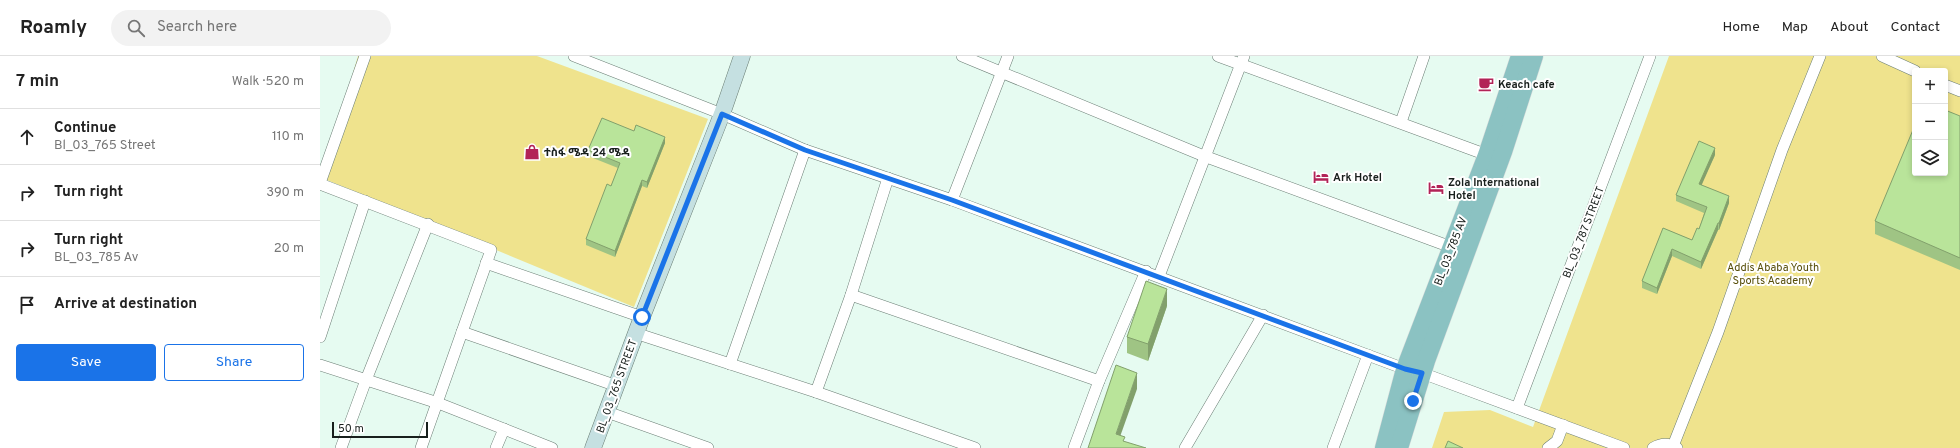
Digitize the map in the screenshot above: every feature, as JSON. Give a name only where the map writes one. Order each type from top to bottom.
[{"type":"main road","name":"BL_03_785 AV","points":[[1399,448],[1413,371],[1451,247],[1487,154],[1520,56]]},
{"type":"main road","name":"BL_03_785 AV","points":[[1384,448],[1413,371],[1503,152],[1534,56]]},
{"type":"street","points":[[365,56],[320,183],[487,247],[491,252],[421,448]]},
{"type":"street","points":[[574,56],[722,114],[805,150],[952,200],[1368,355],[1624,448]]},
{"type":"street","name":"BL_03_765 STREET","points":[[593,448],[617,386],[635,333],[722,114],[742,56]]},
{"type":"street","points":[[962,56],[1002,71],[1204,156],[1451,247]]},
{"type":"street","points":[[952,200],[1008,56]]},
{"type":"street","points":[[1218,56],[1242,60],[1487,154]]},
{"type":"street","points":[[1401,122],[1424,56]]},
{"type":"street","name":"BL_03_787 STREET","points":[[1517,408],[1650,56]]},
{"type":"street","points":[[1653,448],[1661,444],[1675,447],[1718,332],[1782,150],[1820,56]]},
{"type":"street","points":[[1882,56],[1912,70]]},
{"type":"street","points":[[1159,276],[1242,60]]},
{"type":"street","points":[[1948,86],[1960,91]]},
{"type":"street","points":[[730,364],[805,150]]},
{"type":"street","points":[[816,392],[850,295],[888,178]]},
{"type":"street","points":[[320,337],[365,201]]},
{"type":"street","points":[[341,448],[366,380],[428,224]]},
{"type":"street","points":[[486,263],[642,317]]},
{"type":"street","points":[[1074,448],[1099,381],[1146,272]]},
{"type":"street","points":[[850,295],[1099,381]]},
{"type":"street","points":[[1185,448],[1263,315]]},
{"type":"street","points":[[462,332],[617,386]]},
{"type":"street","points":[[635,333],[816,392],[975,448]]},
{"type":"street","points":[[1333,448],[1368,355]]},
{"type":"street","points":[[320,365],[438,403],[552,448]]},
{"type":"street","points":[[607,412],[708,448]]},
{"type":"street","points":[[1548,448],[1557,441],[1563,425]]},
{"type":"street","points":[[496,448],[504,429]]},
{"type":"green space","points":[[358,56],[537,56],[708,119],[634,307],[322,178]]},
{"type":"green space","name":"Addis Ababa Youth Sports Academy","points":[[1669,56],[1960,56],[1960,448],[1432,448],[1444,412],[1490,410],[1533,427]]},
{"type":"building","points":[[1948,111],[1960,116],[1960,258],[1875,221],[1912,132],[1912,176],[1948,176]]},
{"type":"building","points":[[602,118],[634,131],[636,125],[665,137],[647,182],[642,180],[615,251],[586,239],[607,184],[611,186],[620,163],[588,150]]},
{"type":"building","points":[[1699,141],[1715,148],[1699,184],[1729,196],[1719,223],[1701,262],[1672,249],[1657,288],[1642,281],[1663,228],[1692,240],[1697,228],[1699,229],[1707,207],[1676,195]]},
{"type":"building","points":[[1146,281],[1167,289],[1148,344],[1127,337]]},
{"type":"building","points":[[1116,365],[1137,373],[1116,434],[1125,437],[1123,441],[1146,448],[1088,448]]},
{"type":"building","points":[[1448,441],[1463,448],[1445,448]]},
{"type":"place","name":"Keach cafe","points":[[1486,84]]},
{"type":"place","name":"ተስፋ ሜዳ 24 ሜዳ","points":[[532,152]]},
{"type":"place","name":"Ark Hotel","points":[[1321,177]]},
{"type":"place","name":"Zola International Hotel","points":[[1436,188]]},
{"type":"route","points":[[642,317],[722,114],[805,150],[952,200],[1405,369],[1422,373],[1413,401]]}]
